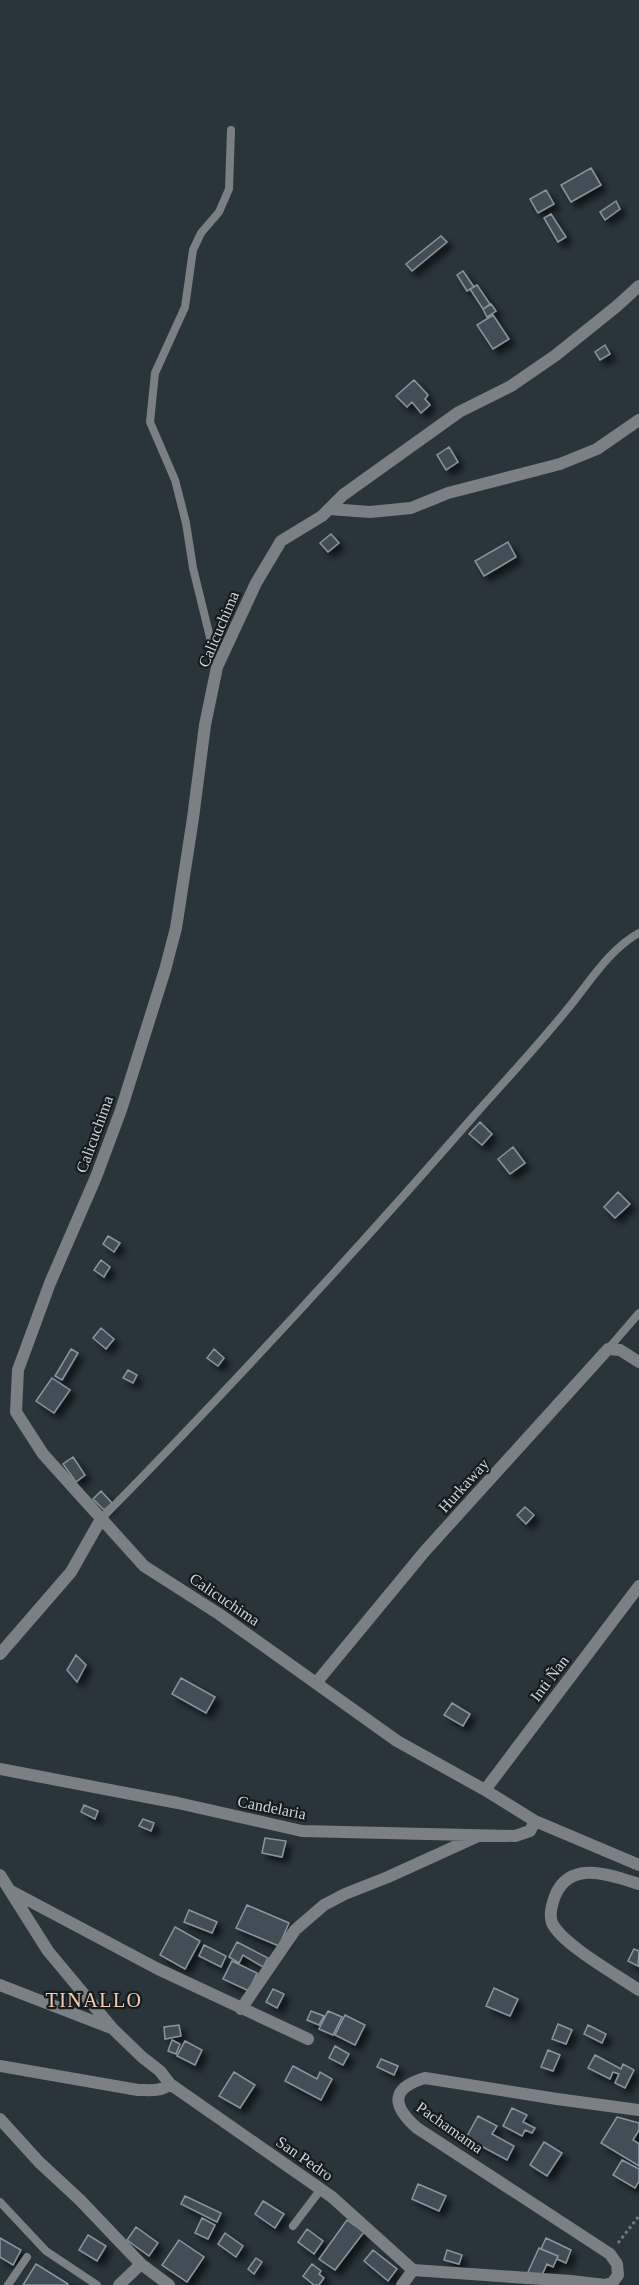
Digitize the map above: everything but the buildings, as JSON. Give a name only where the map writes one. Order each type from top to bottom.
[{"type":"street","name":"Calicuchima","points":[[639,286],[556,355],[511,386],[459,412],[343,495],[322,516],[281,541],[256,583],[217,667],[205,725],[176,928],[165,970],[117,1121],[96,1177],[50,1283],[18,1370],[16,1412],[44,1454],[144,1566],[219,1614],[397,1741],[535,1821],[639,1865]]},
{"type":"street","points":[[329,509],[370,512],[411,508],[448,493],[560,465],[597,449],[639,420]]},
{"type":"street","points":[[608,1349],[620,1350],[639,1362]]},
{"type":"street","name":"Hurkaway","points":[[316,1683],[425,1551],[608,1349]]},
{"type":"street","points":[[0,1654],[71,1572],[101,1519]]},
{"type":"street","name":"Inti Ñan","points":[[485,1790],[639,1586]]},
{"type":"street","name":"Candelaria","points":[[0,1769],[178,1803],[302,1831],[523,1834],[530,1831],[535,1821]]},
{"type":"street","points":[[241,2009],[295,1930],[324,1905],[480,1835]]},
{"type":"street","points":[[639,1884],[605,1874],[581,1872],[564,1880],[556,1893],[551,1906],[551,1921],[560,1934],[586,1955],[639,1990]]},
{"type":"street","points":[[0,1875],[48,1951],[113,2029],[160,2071],[170,2084],[157,2091],[138,2090],[0,2066]]},
{"type":"street","points":[[10,1890],[158,1969],[308,2039]]},
{"type":"street","points":[[0,1985],[113,2029]]},
{"type":"street","name":"Pachamama","points":[[610,2254],[417,2127],[403,2115],[399,2107],[399,2098],[408,2083],[425,2078],[639,2110]]},
{"type":"street","name":"San Pedro","points":[[170,2084],[332,2197],[413,2270]]},
{"type":"street","points":[[0,2119],[39,2162],[80,2200],[141,2264],[169,2285]]},
{"type":"street","points":[[402,2285],[413,2270],[606,2285],[613,2282],[618,2275],[618,2264],[610,2254]]},
{"type":"street","points":[[118,2285],[141,2264]]},
{"type":"lane","points":[[217,667],[175,480],[150,422],[155,374],[185,307],[193,250],[201,233],[219,212],[230,189],[231,130]]},
{"type":"lane","points":[[101,1519],[178,1441],[431,1165],[565,1012],[603,963],[631,937],[639,933]]},
{"type":"lane","name":"Hurkaway","points":[[608,1349],[639,1313]]},
{"type":"lane","points":[[293,2226],[321,2189]]},
{"type":"lane","points":[[0,2202],[46,2250],[97,2285]]},
{"type":"lane","points":[[8,2285],[27,2257]]},
{"type":"path","points":[[610,2254],[639,2216]]},
{"type":"district","name":"TINALLO","points":[[94,2000]]}]
